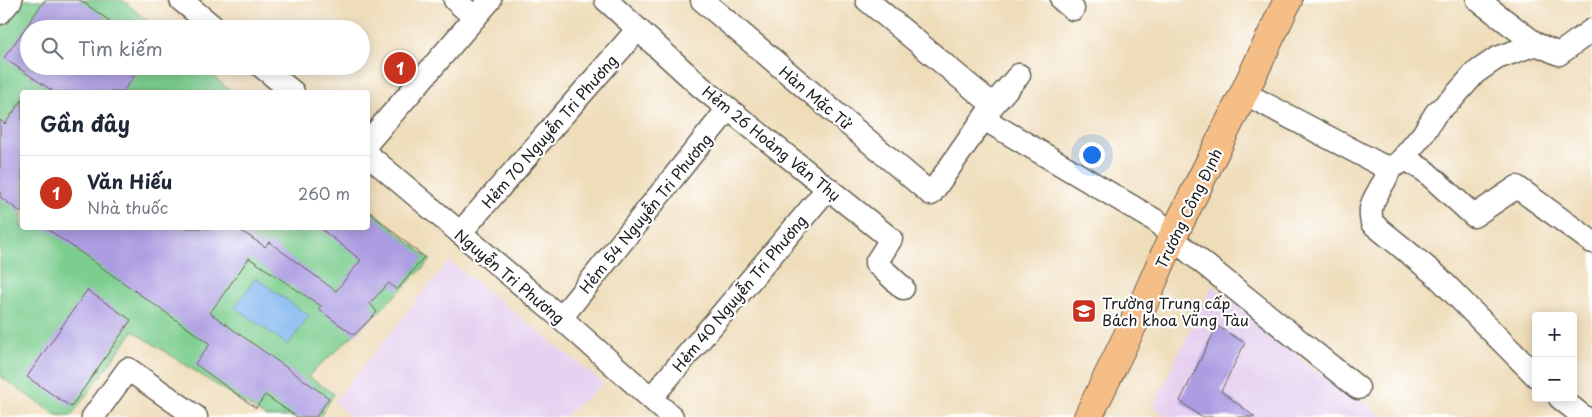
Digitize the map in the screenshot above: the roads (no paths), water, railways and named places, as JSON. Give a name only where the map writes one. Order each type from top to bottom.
[{"type":"main road","name":"Trương Công Định","points":[[1088,417],[1143,304],[1172,238],[1288,0]]},
{"type":"street","points":[[0,13],[11,0]]},
{"type":"street","points":[[181,0],[205,20]]},
{"type":"street","points":[[455,0],[476,18]]},
{"type":"street","points":[[370,140],[490,0]]},
{"type":"street","name":"Hẻm 26 Hoàng Văn Thụ","points":[[606,0],[701,87],[891,239],[876,263],[903,288]]},
{"type":"street","name":"Hàn Mặc Tử","points":[[702,0],[931,194],[988,112]]},
{"type":"street","points":[[867,0],[988,112],[1158,222],[1172,238],[1358,388]]},
{"type":"street","points":[[1478,0],[1536,44],[1559,54],[1592,30]]},
{"type":"street","name":"Hẻm 70 Nguyễn Tri Phương","points":[[460,233],[638,29]]},
{"type":"street","points":[[1532,372],[1437,276],[1372,223],[1370,213],[1372,201],[1397,162],[1423,134],[1436,113],[1453,98],[1474,73],[1497,58],[1536,44]]},
{"type":"street","points":[[272,75],[291,90]]},
{"type":"street","points":[[988,112],[1019,75]]},
{"type":"street","points":[[1244,93],[1380,165],[1397,162],[1425,170],[1474,216],[1517,187],[1592,242]]},
{"type":"street","name":"Hẻm 54 Nguyễn Tri Phương","points":[[561,318],[728,109]]},
{"type":"street","name":"Nguyễn Tri Phương","points":[[370,157],[561,318],[672,417]]},
{"type":"street","name":"Hẻm 40 Nguyễn Tri Phương","points":[[651,398],[828,188]]},
{"type":"street","points":[[93,417],[128,369],[196,417]]},
{"type":"street","points":[[1565,402],[1584,417]]},
{"type":"water","points":[[256,278],[309,316],[288,345],[235,307]]},
{"type":"place","name":"Văn Hiếu","points":[[400,68]]},
{"type":"place","name":"Trường Trung cấp Bách khoa Vũng Tàu","points":[[1084,311]]}]
